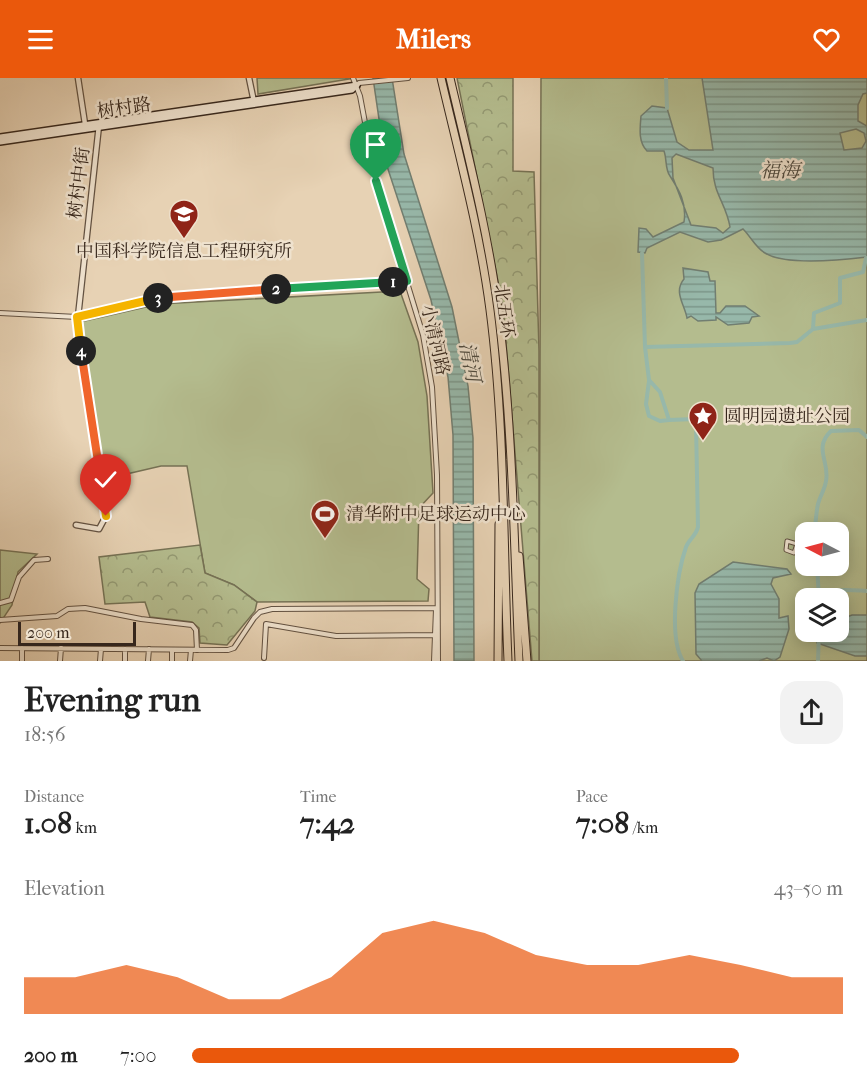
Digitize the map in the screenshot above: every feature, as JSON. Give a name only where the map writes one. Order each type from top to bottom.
[{"type":"highway","name":"北五环","points":[[441,78],[477,234],[490,309],[501,464],[506,661]]},
{"type":"highway","name":"北五环","points":[[450,78],[485,232],[498,308],[511,463],[519,661]]},
{"type":"highway","points":[[511,463],[527,661]]},
{"type":"highway","points":[[498,661],[501,464]]},
{"type":"main road","name":"树村路","points":[[0,142],[357,86]]},
{"type":"main road","name":"树村路","points":[[0,137],[85,124],[99,125]]},
{"type":"street","name":"树村中街","points":[[78,78],[85,124]]},
{"type":"street","points":[[249,78],[254,103]]},
{"type":"street","name":"小清河路","points":[[353,78],[357,86],[376,181],[428,359],[435,417],[436,661]]},
{"type":"street","points":[[357,86],[364,82],[408,78]]},
{"type":"street","name":"树村中街","points":[[76,525],[99,529],[106,516],[77,317],[99,125]]},
{"type":"street","points":[[0,313],[77,317],[165,296],[407,281]]},
{"type":"street","points":[[787,541],[797,544],[794,553],[786,550],[787,541]]},
{"type":"street","points":[[0,603],[11,600],[19,577],[34,560],[48,559]]},
{"type":"street","points":[[0,620],[57,616],[68,609],[85,608],[141,619],[192,625],[196,630],[197,650]]},
{"type":"street","points":[[0,648],[197,650],[234,648],[260,612],[272,609],[436,608]]},
{"type":"street","name":"小清河路","points":[[436,608],[434,635],[436,661]]},
{"type":"street","points":[[264,658],[266,624],[336,636],[434,635]]},
{"type":"street","points":[[22,648],[22,661]]},
{"type":"street","points":[[60,661],[61,648]]},
{"type":"street","points":[[100,661],[101,649]]},
{"type":"street","points":[[125,649],[125,661]]},
{"type":"street","points":[[148,661],[149,649]]},
{"type":"street","points":[[172,650],[172,661]]},
{"type":"street","points":[[190,661],[191,650]]},
{"type":"green space","points":[[257,78],[355,78],[258,94]]},
{"type":"green space","points":[[457,78],[513,78],[513,171],[534,172],[539,351],[539,661],[532,661],[503,306]]},
{"type":"green space","name":"圆明园遗址公园","points":[[541,78],[867,78],[867,661],[539,661]]},
{"type":"green space","points":[[400,291],[418,342],[427,396],[433,493],[419,508],[417,579],[429,589],[428,601],[257,602],[234,585],[205,573],[187,466],[161,466],[105,479],[80,322],[159,304]]},
{"type":"green space","points":[[200,545],[205,573],[234,585],[257,602],[255,611],[227,645],[200,643],[199,628],[192,622],[150,617],[145,602],[105,604],[99,557]]},
{"type":"green space","points":[[0,550],[37,554],[18,572],[12,605],[0,623]]},
{"type":"water","points":[[373,78],[392,78],[404,154],[452,307],[468,386],[473,438],[474,661],[454,661],[453,435],[448,377],[431,300],[385,160]]},
{"type":"water","name":"福海","points":[[702,78],[867,78],[867,93],[863,94],[858,105],[858,121],[867,126],[867,257],[814,261],[786,260],[765,253],[743,229],[721,240],[708,242],[680,232],[647,248],[645,253],[638,252],[639,228],[646,229],[653,237],[684,222],[684,207],[691,225],[716,228],[723,233],[730,227],[726,211],[717,192],[713,168],[676,154],[672,158],[673,178],[676,186],[668,174],[664,151],[647,151],[642,143],[641,116],[652,106],[667,108],[677,142],[689,150],[713,150]],"holes":[[[856,129],[864,133],[866,141],[862,148],[844,150],[840,133]]]},
{"type":"water","points":[[683,268],[708,272],[710,281],[715,281],[716,313],[720,313],[726,306],[745,306],[759,316],[752,317],[749,323],[728,325],[716,317],[716,320],[698,321],[691,316],[687,318],[680,294],[684,279]]},
{"type":"water","points":[[733,562],[787,569],[791,574],[773,578],[771,584],[779,599],[779,618],[788,616],[789,629],[780,657],[774,661],[767,658],[759,661],[702,661],[696,654],[695,593],[699,584]]},
{"type":"water","points":[[867,615],[867,656],[855,656],[817,643],[849,642],[849,616]]},
{"type":"waterway","points":[[666,78],[667,108]]},
{"type":"waterway","points":[[642,253],[645,347],[790,343],[797,342],[813,329],[867,320]]},
{"type":"waterway","points":[[813,329],[814,313],[840,303],[840,278],[863,272],[866,258]]},
{"type":"waterway","points":[[645,347],[649,380],[660,392],[669,420],[695,419],[696,424],[698,527],[687,544],[683,558],[677,588],[675,621],[678,650],[683,661]]},
{"type":"waterway","points":[[649,381],[646,404],[649,416],[660,421],[669,420]]},
{"type":"waterway","points":[[815,522],[827,474],[823,449],[826,437],[831,431],[859,430],[867,437]]},
{"type":"waterway","points":[[818,576],[818,588]]},
{"type":"waterway","points":[[849,590],[867,591]]},
{"type":"waterway","points":[[818,661],[819,642]]},
{"type":"place","name":"中国科学院信息工程研究所","points":[[184,240]]},
{"type":"place","name":"圆明园遗址公园","points":[[703,442]]},
{"type":"place","name":"清华附中足球运动中心","points":[[325,540]]},
{"type":"route","points":[[106,516],[77,317],[165,296],[407,281],[376,181]]},
{"type":"water label","name":"清河","points":[[470,362]]}]
